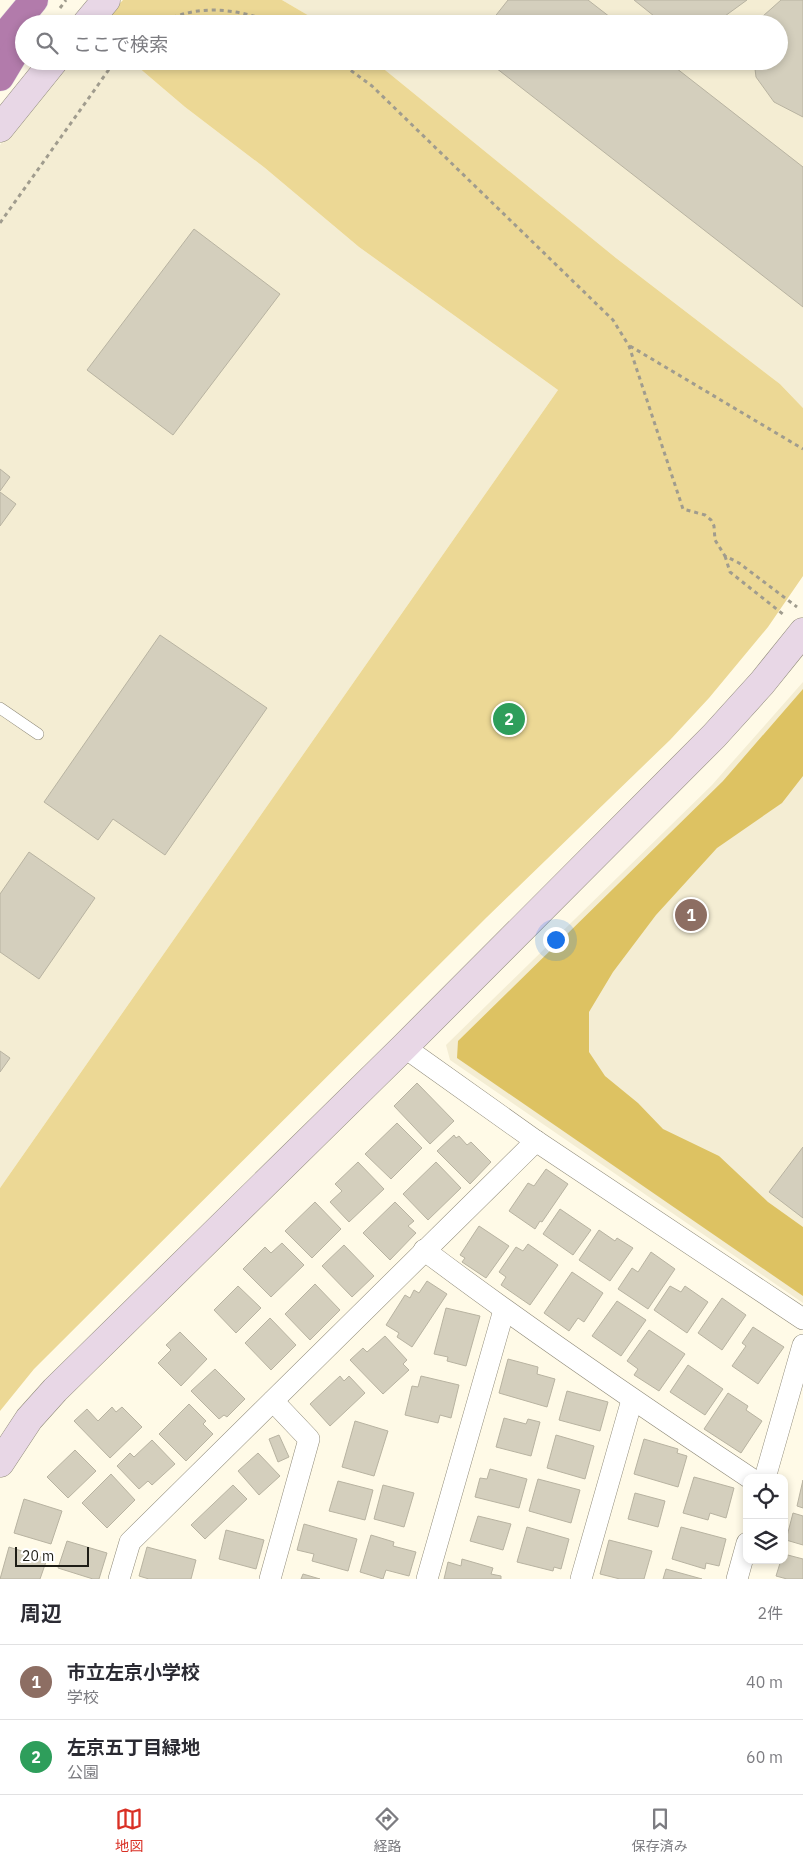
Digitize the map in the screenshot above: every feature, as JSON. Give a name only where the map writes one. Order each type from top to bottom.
[{"type":"highway","points":[[22,15],[34,0]]},
{"type":"highway","points":[[36,15],[44,0]]},
{"type":"highway","points":[[0,41],[15,23]]},
{"type":"highway","points":[[0,77],[15,52]]},
{"type":"street","points":[[94,15],[106,0]]},
{"type":"street","points":[[0,128],[47,70]]},
{"type":"street","points":[[0,1463],[29,1418],[55,1390],[404,1047],[714,736],[762,683],[794,624]]},
{"type":"street","points":[[404,1047],[536,1142],[803,1319]]},
{"type":"street","points":[[119,1579],[130,1542],[424,1250],[536,1142]]},
{"type":"street","points":[[424,1250],[504,1310],[632,1400],[744,1474]]},
{"type":"street","points":[[426,1579],[504,1310]]},
{"type":"street","points":[[766,1474],[803,1345]]},
{"type":"street","points":[[581,1579],[632,1400]]},
{"type":"street","points":[[270,1579],[310,1439],[273,1401]]},
{"type":"street","points":[[736,1579],[743,1556]]},
{"type":"lane","points":[[0,708],[38,734]]},
{"type":"path","points":[[177,15],[191,11],[226,9],[251,15]]},
{"type":"path","points":[[0,224],[110,70]]},
{"type":"path","points":[[350,70],[372,86],[613,320],[630,346],[683,509],[705,514],[711,520],[714,526],[715,540],[725,556],[730,572],[794,624]]},
{"type":"path","points":[[630,346],[803,449]]},
{"type":"path","points":[[725,556],[740,563],[803,612]]},
{"type":"shaded area","points":[[123,0],[282,0],[308,15],[109,15]]},
{"type":"shaded area","points":[[282,0],[803,0],[803,408],[780,384],[616,258],[385,70],[788,70],[788,15],[308,15]]},
{"type":"shaded area","points":[[56,70],[142,70],[185,107],[265,168],[359,247],[558,390],[0,1188],[0,145]]},
{"type":"shaded area","points":[[142,70],[385,70],[616,258],[780,384],[803,408],[803,576],[768,627],[709,698],[670,740],[487,917],[34,1369],[0,1411],[0,1188],[558,390],[359,247],[265,168],[185,107]]},
{"type":"shaded area","points":[[803,682],[803,1303],[450,1060],[446,1045],[712,785]]},
{"type":"shaded area","points":[[803,689],[803,776],[782,803],[717,848],[656,915],[613,972],[589,1012],[589,1052],[605,1076],[638,1103],[663,1129],[719,1156],[768,1202],[803,1227],[803,1296],[457,1058],[458,1041],[723,781]]},
{"type":"building","points":[[508,0],[588,0],[607,15],[496,15]]},
{"type":"building","points":[[634,0],[747,0],[726,15],[653,15]]},
{"type":"building","points":[[781,0],[803,0],[803,117],[774,102],[756,77],[755,70],[788,70],[788,15],[764,15]]},
{"type":"building","points":[[499,70],[679,70],[803,167],[803,307]]},
{"type":"building","points":[[194,229],[280,294],[173,435],[87,370]]},
{"type":"building","points":[[0,469],[10,477],[0,491]]},
{"type":"building","points":[[0,492],[16,504],[0,526]]},
{"type":"building","points":[[160,635],[267,708],[165,855],[113,819],[98,840],[44,802]]},
{"type":"building","points":[[29,852],[95,898],[39,979],[0,952],[0,894]]},
{"type":"building","points":[[0,1051],[10,1058],[0,1072]]},
{"type":"building","points":[[417,1083],[454,1121],[430,1144],[394,1106]]},
{"type":"building","points":[[397,1123],[422,1148],[391,1179],[365,1154]]},
{"type":"building","points":[[454,1135],[456,1138],[459,1136],[467,1145],[471,1142],[491,1162],[470,1184],[437,1151]]},
{"type":"building","points":[[803,1147],[803,1218],[769,1192]]},
{"type":"building","points":[[358,1162],[384,1189],[349,1222],[330,1202],[342,1191],[335,1184]]},
{"type":"building","points":[[436,1162],[461,1188],[428,1220],[403,1194]]},
{"type":"building","points":[[546,1169],[568,1184],[542,1222],[540,1221],[535,1229],[509,1211],[528,1183],[534,1186]]},
{"type":"building","points":[[315,1202],[341,1229],[312,1258],[285,1231]]},
{"type":"building","points":[[395,1202],[414,1221],[408,1226],[416,1233],[390,1260],[363,1233]]},
{"type":"building","points":[[560,1209],[591,1230],[573,1255],[543,1234]]},
{"type":"building","points":[[479,1226],[509,1246],[486,1278],[462,1262],[465,1258],[460,1255]]},
{"type":"building","points":[[599,1230],[615,1241],[617,1238],[633,1248],[610,1281],[579,1260]]},
{"type":"building","points":[[282,1243],[304,1265],[271,1297],[243,1269],[265,1247],[271,1253]]},
{"type":"building","points":[[528,1244],[558,1265],[530,1305],[501,1285],[506,1277],[499,1272],[516,1247],[523,1251]]},
{"type":"building","points":[[344,1245],[374,1276],[352,1297],[322,1266]]},
{"type":"building","points":[[651,1252],[675,1269],[648,1309],[618,1289],[632,1268],[638,1272]]},
{"type":"building","points":[[572,1272],[603,1293],[584,1322],[578,1318],[569,1331],[544,1313]]},
{"type":"building","points":[[427,1281],[447,1294],[412,1347],[397,1337],[399,1333],[386,1325],[405,1295],[410,1298],[414,1290],[419,1293]]},
{"type":"building","points":[[315,1284],[340,1310],[310,1340],[285,1314]]},
{"type":"building","points":[[238,1286],[261,1308],[236,1333],[214,1310]]},
{"type":"building","points":[[670,1286],[681,1292],[685,1286],[708,1302],[687,1333],[654,1310]]},
{"type":"building","points":[[722,1298],[746,1315],[722,1350],[698,1333]]},
{"type":"building","points":[[617,1301],[646,1320],[621,1356],[592,1336]]},
{"type":"building","points":[[446,1308],[480,1316],[466,1366],[447,1361],[448,1357],[434,1354]]},
{"type":"building","points":[[270,1318],[296,1345],[271,1370],[245,1343]]},
{"type":"building","points":[[753,1327],[784,1347],[758,1384],[732,1366],[746,1346],[742,1343]]},
{"type":"building","points":[[649,1330],[685,1354],[659,1391],[634,1375],[638,1369],[627,1361]]},
{"type":"building","points":[[180,1332],[207,1359],[181,1386],[158,1363],[171,1350],[166,1345]]},
{"type":"building","points":[[385,1336],[407,1360],[403,1364],[409,1370],[383,1394],[350,1360],[363,1348],[367,1352]]},
{"type":"building","points":[[508,1359],[538,1367],[537,1374],[555,1379],[547,1407],[499,1393]]},
{"type":"building","points":[[688,1365],[723,1389],[705,1415],[670,1392]]},
{"type":"building","points":[[215,1369],[245,1399],[227,1417],[224,1415],[219,1419],[191,1391]]},
{"type":"building","points":[[340,1376],[344,1381],[349,1376],[365,1393],[330,1426],[310,1404]]},
{"type":"building","points":[[421,1376],[459,1385],[451,1418],[440,1415],[438,1423],[405,1415],[412,1386],[418,1387]]},
{"type":"building","points":[[567,1391],[608,1402],[600,1431],[559,1420]]},
{"type":"building","points":[[728,1393],[748,1406],[746,1410],[762,1421],[741,1453],[704,1429]]},
{"type":"building","points":[[189,1404],[206,1421],[203,1424],[213,1434],[186,1461],[159,1434]]},
{"type":"building","points":[[112,1407],[116,1412],[122,1407],[142,1427],[110,1458],[74,1421],[87,1409],[98,1421]]},
{"type":"building","points":[[504,1418],[526,1424],[528,1419],[540,1422],[531,1456],[496,1447]]},
{"type":"building","points":[[355,1421],[388,1431],[374,1476],[342,1467]]},
{"type":"building","points":[[279,1435],[289,1457],[278,1462],[269,1439]]},
{"type":"building","points":[[556,1435],[594,1446],[585,1479],[547,1468]]},
{"type":"building","points":[[644,1439],[678,1449],[677,1453],[687,1456],[678,1487],[634,1474]]},
{"type":"building","points":[[152,1440],[175,1464],[152,1485],[148,1481],[139,1489],[117,1466],[130,1453],[134,1457]]},
{"type":"building","points":[[75,1450],[96,1471],[68,1498],[47,1477]]},
{"type":"building","points":[[258,1453],[280,1476],[259,1495],[238,1471]]},
{"type":"building","points":[[490,1469],[527,1479],[519,1508],[475,1497],[480,1478],[487,1479]]},
{"type":"building","points":[[111,1474],[135,1500],[107,1528],[82,1503]]},
{"type":"building","points":[[694,1477],[734,1488],[726,1518],[710,1513],[708,1520],[683,1513]]},
{"type":"building","points":[[538,1479],[580,1490],[571,1523],[529,1511]]},
{"type":"building","points":[[803,1480],[803,1508],[797,1506]]},
{"type":"building","points":[[338,1481],[373,1490],[365,1520],[329,1511]]},
{"type":"building","points":[[233,1485],[247,1499],[205,1539],[191,1525]]},
{"type":"building","points":[[383,1485],[414,1493],[404,1527],[374,1519]]},
{"type":"building","points":[[635,1493],[665,1501],[658,1527],[628,1519]]},
{"type":"building","points":[[24,1499],[62,1511],[51,1544],[14,1533]]},
{"type":"building","points":[[793,1513],[803,1516],[803,1545],[788,1541]]},
{"type":"building","points":[[478,1516],[511,1524],[503,1550],[470,1541]]},
{"type":"building","points":[[304,1524],[357,1539],[348,1571],[312,1561],[314,1554],[297,1550]]},
{"type":"building","points":[[527,1527],[569,1539],[561,1569],[554,1567],[553,1571],[517,1562]]},
{"type":"building","points":[[681,1527],[726,1539],[719,1566],[706,1563],[705,1569],[672,1559]]},
{"type":"building","points":[[226,1530],[264,1540],[256,1569],[219,1559]]},
{"type":"building","points":[[371,1535],[394,1542],[393,1546],[416,1552],[409,1576],[386,1570],[383,1579],[360,1572]]},
{"type":"building","points":[[609,1540],[652,1551],[644,1579],[620,1579],[600,1574]]},
{"type":"building","points":[[67,1541],[107,1553],[99,1579],[93,1579],[58,1568]]},
{"type":"building","points":[[9,1547],[47,1559],[40,1579],[0,1579]]},
{"type":"building","points":[[147,1547],[196,1560],[191,1579],[149,1579],[139,1576]]},
{"type":"building","points":[[788,1555],[803,1559],[803,1579],[787,1579],[776,1576],[780,1564],[788,1564]]},
{"type":"building","points":[[462,1559],[493,1568],[491,1574],[501,1576],[501,1579],[444,1579],[448,1562],[461,1566]]},
{"type":"building","points":[[666,1569],[702,1579],[663,1579]]},
{"type":"building","points":[[303,1574],[320,1579],[301,1579]]},
{"type":"place","name":"左京五丁目緑地","points":[[509,719]]},
{"type":"place","name":"市立左京小学校","points":[[691,915]]}]
